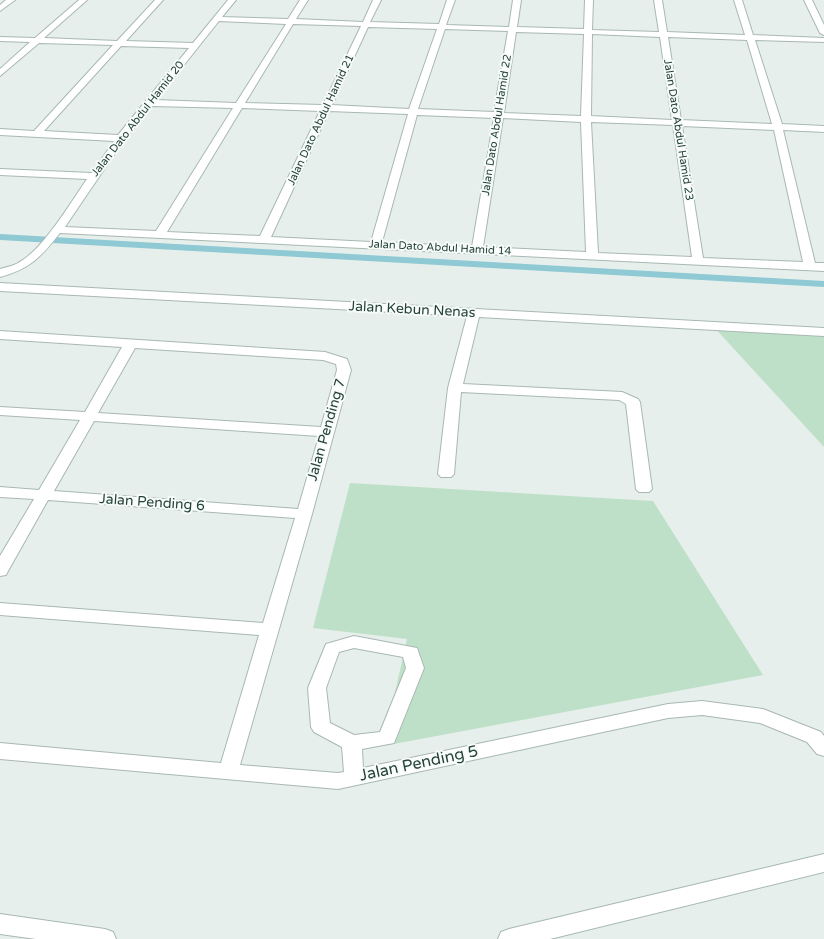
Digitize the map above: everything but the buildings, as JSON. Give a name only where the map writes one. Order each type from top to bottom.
[{"type":"street","points":[[0,8],[11,0]]},
{"type":"street","points":[[0,74],[83,0]]},
{"type":"street","points":[[36,134],[117,43],[159,0]]},
{"type":"street","name":"Jalan Dato Abdul Hamid 20","points":[[0,274],[29,261],[57,230],[121,138],[232,0]]},
{"type":"street","points":[[160,234],[304,0]]},
{"type":"street","name":"Jalan Dato Abdul Hamid 21","points":[[264,239],[377,0]]},
{"type":"street","points":[[376,244],[412,111],[451,0]]},
{"type":"street","name":"Jalan Dato Abdul Hamid 22","points":[[477,250],[517,0]]},
{"type":"street","points":[[590,0],[586,118],[592,255]]},
{"type":"street","name":"Jalan Dato Abdul Hamid 23","points":[[658,0],[698,260]]},
{"type":"street","points":[[738,0],[778,127],[810,266]]},
{"type":"street","points":[[808,0],[824,34]]},
{"type":"street","points":[[217,19],[824,40]]},
{"type":"street","points":[[0,39],[195,46]]},
{"type":"street","points":[[149,103],[499,114],[824,129]]},
{"type":"street","points":[[0,132],[121,138]]},
{"type":"street","points":[[0,172],[94,176]]},
{"type":"street","name":"Jalan Dato Abdul Hamid 14","points":[[57,230],[824,266]]},
{"type":"street","name":"Jalan Kebun Nenas","points":[[0,287],[824,332]]},
{"type":"street","points":[[446,474],[456,388],[474,313]]},
{"type":"street","name":"Jalan Pending 7","points":[[0,335],[325,356],[342,362],[344,370],[327,432],[228,771]]},
{"type":"street","points":[[0,571],[131,343]]},
{"type":"street","points":[[456,388],[622,396],[633,402],[644,489]]},
{"type":"street","points":[[0,411],[327,432]]},
{"type":"street","name":"Jalan Pending 6","points":[[0,492],[304,514]]},
{"type":"street","points":[[0,609],[270,630]]},
{"type":"street","points":[[354,642],[411,652],[415,668],[388,738],[352,743],[321,727],[317,688],[332,648],[354,642]]},
{"type":"street","name":"Jalan Pending 5","points":[[0,751],[338,781],[668,711],[702,708],[763,716],[814,736],[824,749]]},
{"type":"street","points":[[352,743],[354,778]]},
{"type":"street","points":[[509,939],[824,863]]},
{"type":"street","points":[[0,924],[105,939]]},
{"type":"green space","points":[[712,325],[824,332],[824,447]]},
{"type":"green space","points":[[350,483],[653,501],[763,675],[383,746],[407,639],[313,628]]},
{"type":"waterway","points":[[0,237],[824,284]]}]
